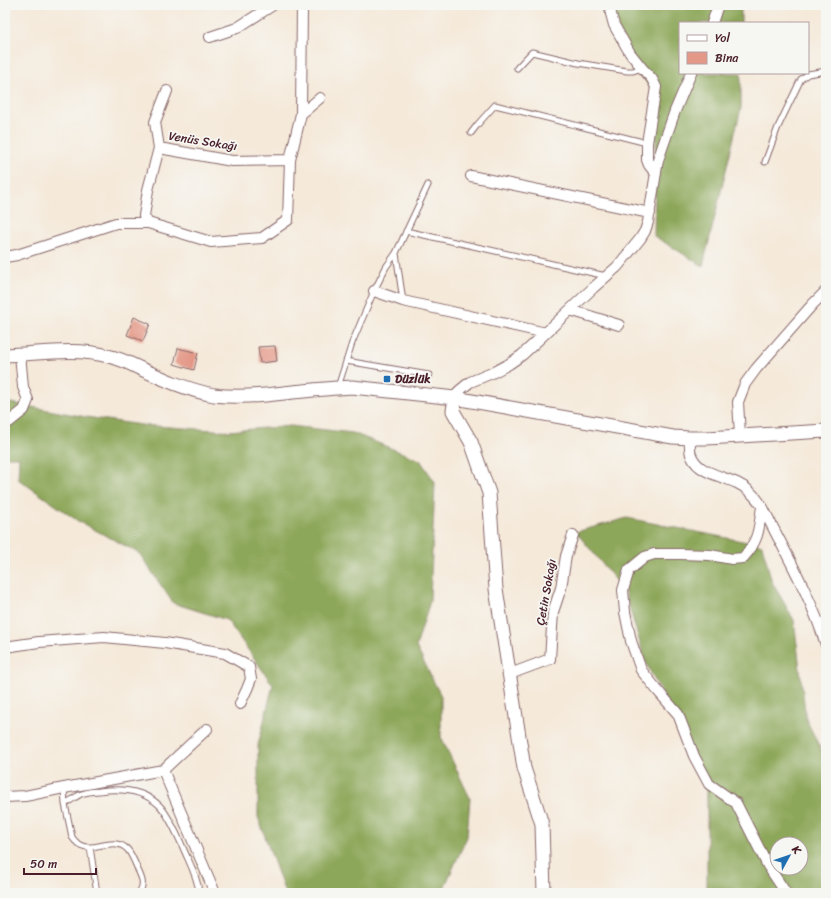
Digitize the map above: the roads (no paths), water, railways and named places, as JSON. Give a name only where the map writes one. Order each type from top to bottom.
[{"type":"street","points":[[210,37],[237,28],[273,5]]},
{"type":"street","points":[[5,257],[17,255],[116,223],[148,223],[211,242],[262,238],[288,220],[290,160],[301,114],[302,5]]},
{"type":"street","points":[[610,5],[614,25],[630,53],[652,79],[656,88],[647,143],[647,160],[649,166],[656,174]]},
{"type":"street","points":[[712,22],[718,5]]},
{"type":"street","points":[[544,893],[542,824],[524,768],[496,589],[489,493],[471,442],[453,411],[455,398],[459,391],[470,382],[492,373],[522,355],[593,288],[608,276],[640,239],[645,231],[650,214],[658,160],[675,111],[691,74]]},
{"type":"street","name":"Venüs Sokağı","points":[[148,223],[144,216],[148,190],[159,148],[155,122],[167,91]]},
{"type":"street","points":[[301,114],[320,98]]},
{"type":"street","name":"Venüs Sokağı","points":[[159,148],[232,161],[290,160]]},
{"type":"street","points":[[471,176],[650,214]]},
{"type":"street","points":[[374,291],[403,301],[546,332]]},
{"type":"street","points":[[740,435],[738,402],[745,384],[756,369],[812,305],[826,292]]},
{"type":"street","points":[[570,310],[620,325]]},
{"type":"street","points":[[5,355],[92,352],[108,355],[122,360],[193,390],[228,396],[248,397],[338,388],[370,388],[455,398],[655,434],[690,438],[826,431]]},
{"type":"street","points":[[5,423],[9,422],[24,410],[28,400],[23,387],[20,354]]},
{"type":"street","points":[[690,438],[691,455],[700,467],[742,486],[753,494],[762,506],[806,593],[821,628],[826,645]]},
{"type":"street","points":[[762,506],[759,530],[755,543],[743,558],[732,559],[710,555],[654,554],[645,557],[629,570],[623,590],[625,612],[631,641],[642,670],[678,714],[694,756],[709,784],[736,803],[768,866],[786,893]]},
{"type":"street","name":"Çetin Sokağı","points":[[510,674],[550,658],[553,612],[561,588],[566,556],[573,535]]},
{"type":"street","points":[[5,646],[104,637],[165,643],[225,653],[249,667],[251,679],[240,704]]},
{"type":"street","points":[[5,797],[25,796],[162,770],[207,729]]},
{"type":"street","points":[[162,770],[215,893]]},
{"type":"lane","points":[[517,68],[532,52],[578,63],[627,71],[642,68]]},
{"type":"lane","points":[[809,74],[826,71]]},
{"type":"lane","points":[[765,162],[778,127],[799,83],[808,74]]},
{"type":"lane","points":[[471,133],[495,105],[647,143]]},
{"type":"lane","points":[[338,388],[352,343],[374,291],[386,267],[396,254],[428,184]]},
{"type":"lane","points":[[406,231],[608,276]]},
{"type":"lane","points":[[396,254],[403,301]]},
{"type":"lane","points":[[346,361],[429,375]]},
{"type":"lane","points":[[64,788],[65,804],[72,836],[78,844],[82,846],[90,847],[114,843],[124,847],[128,851],[142,881],[139,893]]},
{"type":"lane","points":[[65,804],[75,797],[87,792],[118,789],[138,792],[153,800],[166,814],[179,839],[198,882],[199,893]]},
{"type":"lane","points":[[90,847],[97,893]]},
{"type":"place","name":"Düzlük","points":[[387,379]]}]
